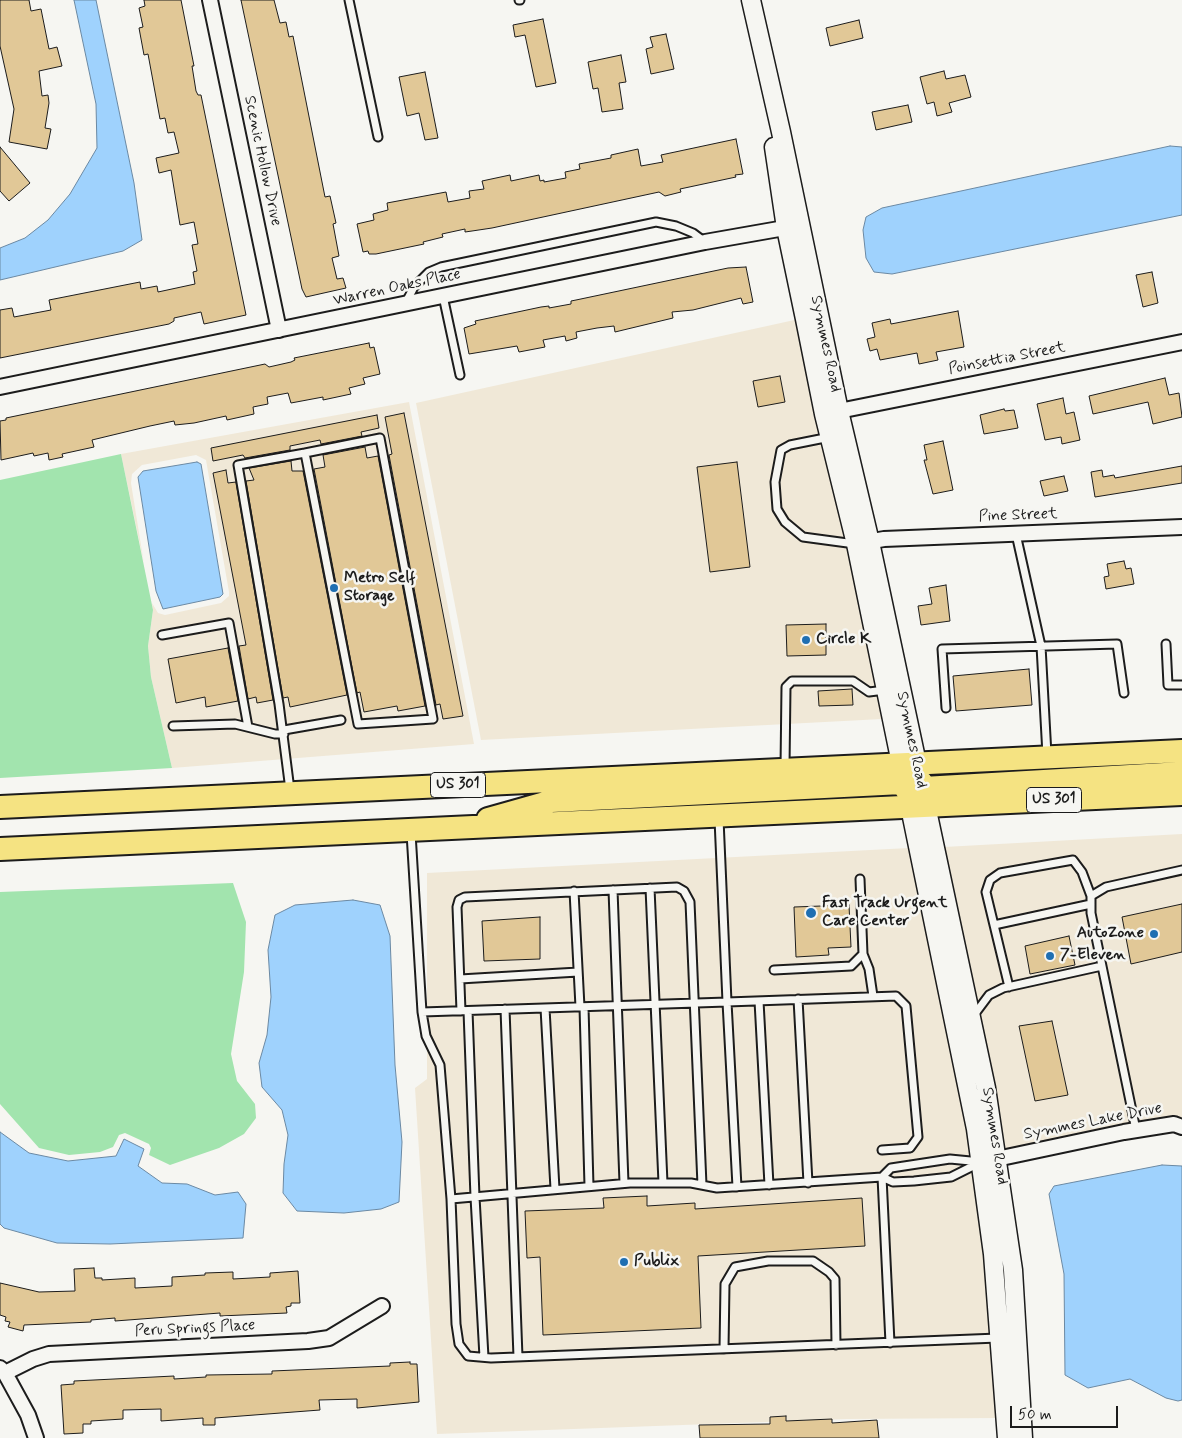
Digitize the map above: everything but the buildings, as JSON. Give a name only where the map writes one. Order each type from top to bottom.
[{"type":"main road","name":"US 301","points":[[0,849],[718,816],[913,785],[1047,758],[1182,751]]},
{"type":"main road","name":"US 301","points":[[0,807],[784,770],[913,785],[1182,794]]},
{"type":"main road","points":[[464,828],[515,810],[552,801],[1182,773]]},
{"type":"street","name":"Scenic Hollow Drive","points":[[210,0],[279,330]]},
{"type":"street","name":"Symmes Road","points":[[751,0],[794,226],[830,437],[863,543],[886,690],[913,785],[972,1018],[999,1159],[1014,1279],[1023,1438]]},
{"type":"street","name":"Warren Oaks Place","points":[[0,387],[705,242],[794,226]]},
{"type":"street","name":"Symmes Road","points":[[794,226],[839,411],[863,543],[913,785],[981,1162],[993,1254],[1007,1438]]},
{"type":"street","name":"Poinsettia Street","points":[[839,411],[1182,342]]},
{"type":"street","name":"Pine Street","points":[[863,543],[1182,527]]},
{"type":"street","name":"Symmes Lake Drive","points":[[981,1162],[1136,1130],[1174,1124],[1182,1127]]},
{"type":"street","name":"Peru Springs Place","points":[[2,1371],[48,1354],[308,1341],[329,1338],[382,1306]]},
{"type":"street","points":[[2,1371],[28,1415],[36,1438]]},
{"type":"lane","points":[[349,0],[378,137]]},
{"type":"lane","points":[[405,304],[414,287],[429,272],[441,267],[646,224],[656,222],[676,226],[692,233],[705,242]]},
{"type":"lane","points":[[443,296],[460,375]]},
{"type":"lane","points":[[830,437],[790,445],[782,450],[775,482],[777,509],[784,522],[803,537],[863,543]]},
{"type":"lane","points":[[290,793],[284,732],[238,466],[305,452],[380,438],[433,719],[358,724],[305,452]]},
{"type":"lane","points":[[1016,534],[1041,646],[1047,758]]},
{"type":"lane","points":[[162,635],[229,623],[248,727]]},
{"type":"lane","points":[[946,708],[942,649],[1116,644],[1124,693]]},
{"type":"lane","points":[[1166,644],[1168,685],[1182,686]]},
{"type":"lane","points":[[784,770],[786,687],[792,681],[853,681],[869,692],[886,690]]},
{"type":"lane","points":[[173,726],[235,724],[275,734],[341,720]]},
{"type":"lane","points":[[718,816],[736,1187]]},
{"type":"lane","points":[[411,831],[422,1012],[426,1036],[440,1066],[452,1199],[456,1324],[459,1344],[468,1356],[518,1357],[1000,1338]]},
{"type":"lane","points":[[1008,987],[986,892],[990,880],[1000,873],[1073,860],[1082,872],[1091,900],[1102,966],[1136,1130]]},
{"type":"lane","points":[[994,925],[1091,900],[1106,887],[1182,870]]},
{"type":"lane","points":[[860,879],[862,954],[869,969],[873,996]]},
{"type":"lane","points":[[484,1357],[465,1011],[460,979],[457,907],[460,900],[471,896],[650,888],[678,887],[684,891],[690,902],[702,1185]]},
{"type":"lane","points":[[650,888],[663,1183]]},
{"type":"lane","points":[[613,890],[624,1183]]},
{"type":"lane","points":[[574,892],[578,972],[582,1007],[589,1186]]},
{"type":"lane","points":[[774,970],[851,966],[862,954]]},
{"type":"lane","points":[[972,1018],[989,996],[1008,987],[1102,966]]},
{"type":"lane","points":[[460,979],[578,972]]},
{"type":"lane","points":[[422,1012],[896,996],[906,1006],[918,1137],[910,1148],[882,1150]]},
{"type":"lane","points":[[798,999],[808,1182]]},
{"type":"lane","points":[[759,1001],[768,1185]]},
{"type":"lane","points":[[545,1008],[555,1190]]},
{"type":"lane","points":[[505,1009],[518,1357]]},
{"type":"lane","points":[[890,1343],[882,1177],[891,1168],[950,1159],[981,1162]]},
{"type":"lane","points":[[452,1199],[624,1183],[702,1185],[717,1188],[882,1177],[893,1182],[951,1177],[981,1162]]},
{"type":"lane","points":[[724,1349],[725,1284],[735,1267],[768,1260],[813,1261],[829,1272],[835,1279],[836,1345]]},
{"type":"shaded area","points":[[799,319],[841,512],[882,719],[481,740],[416,403]]},
{"type":"shaded area","points":[[409,402],[474,744],[172,768],[151,677],[148,646],[153,610],[152,603],[158,613],[165,615],[221,603],[229,596],[229,592],[206,460],[196,455],[142,465],[132,474],[131,483],[144,564],[121,454]]},
{"type":"shaded area","points":[[1182,834],[1182,1119],[1173,1117],[1122,1125],[1005,1150],[995,1086],[944,847]]},
{"type":"shaded area","points":[[909,848],[961,1098],[975,1179],[988,1297],[997,1418],[847,1419],[437,1434],[415,1088],[427,1079],[427,873]]},
{"type":"green space","points":[[121,454],[153,610],[148,646],[151,677],[172,768],[0,778],[0,480]]},
{"type":"green space","points":[[233,883],[246,922],[244,972],[231,1054],[237,1081],[255,1104],[256,1118],[244,1134],[219,1148],[170,1165],[149,1155],[151,1148],[149,1144],[125,1133],[119,1135],[113,1147],[100,1152],[69,1155],[39,1148],[0,1104],[0,892]]},
{"type":"water","points":[[74,0],[96,0],[134,183],[142,240],[123,251],[0,280],[0,248],[25,238],[48,220],[70,194],[97,148],[96,104]]},
{"type":"water","points":[[1170,146],[1182,147],[1182,215],[892,274],[874,272],[866,258],[863,230],[866,217],[882,208]]},
{"type":"water","points":[[197,462],[201,464],[223,594],[220,597],[163,609],[156,591],[138,477],[143,471]]},
{"type":"water","points":[[353,900],[380,905],[390,936],[395,1065],[402,1142],[399,1202],[381,1209],[344,1213],[297,1211],[283,1193],[288,1135],[282,1110],[262,1087],[259,1063],[267,1035],[271,997],[268,950],[275,915],[295,905]]},
{"type":"water","points":[[0,1132],[29,1153],[68,1161],[116,1156],[124,1139],[144,1149],[138,1166],[162,1183],[187,1184],[215,1195],[238,1192],[246,1204],[243,1238],[110,1244],[57,1243],[4,1228],[0,1224]]},
{"type":"water","points":[[1162,1165],[1182,1166],[1182,1400],[1178,1401],[1166,1398],[1130,1379],[1088,1388],[1065,1375],[1064,1274],[1049,1194],[1054,1186]]},
{"type":"place","name":"Metro Self Storage","points":[[334,588]]},
{"type":"place","name":"Circle K","points":[[806,640]]},
{"type":"place","name":"Fast Track Urgent Care Center","points":[[811,913]]},
{"type":"place","name":"AutoZone","points":[[1154,934]]},
{"type":"place","name":"7-Eleven","points":[[1050,956]]},
{"type":"place","name":"Publix","points":[[624,1262]]}]
